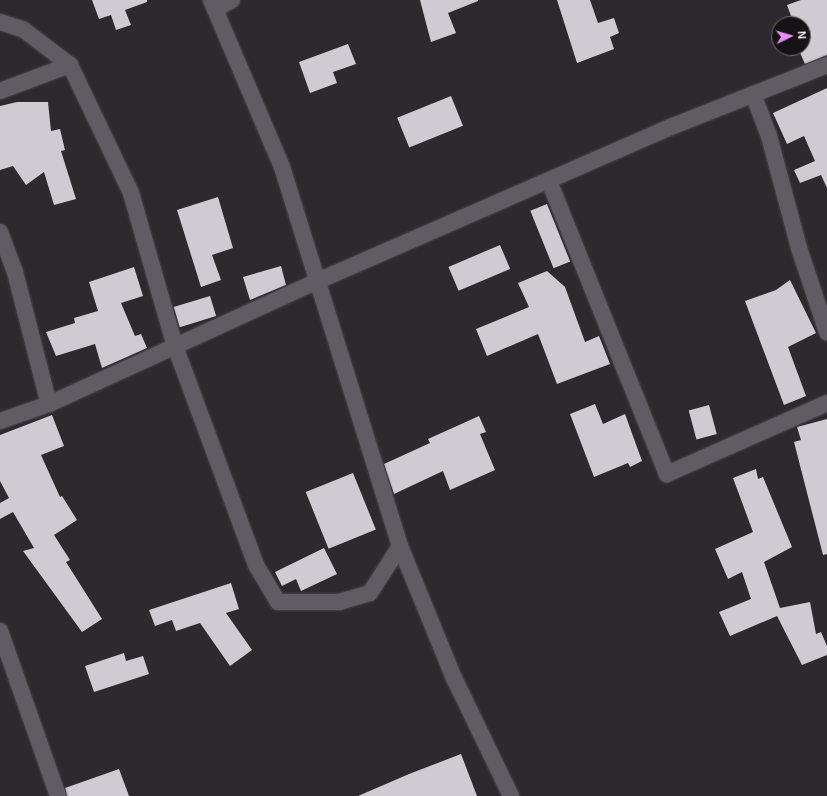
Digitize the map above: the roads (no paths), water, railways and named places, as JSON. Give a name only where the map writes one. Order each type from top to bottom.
[{"type":"street","points":[[232,0],[213,4],[282,167],[400,546],[454,678],[511,796]]},
{"type":"street","points":[[0,22],[24,30],[70,65],[131,193],[175,346],[256,565],[278,602],[339,602],[370,593],[400,546]]},
{"type":"street","points":[[0,91],[70,65]]},
{"type":"street","points":[[0,421],[50,404],[318,281],[753,94],[827,65]]},
{"type":"street","points":[[753,94],[769,136],[799,248],[827,332]]},
{"type":"street","points":[[549,181],[667,474],[827,403]]},
{"type":"street","points":[[0,232],[15,272],[50,404]]},
{"type":"street","points":[[0,631],[58,796]]}]
